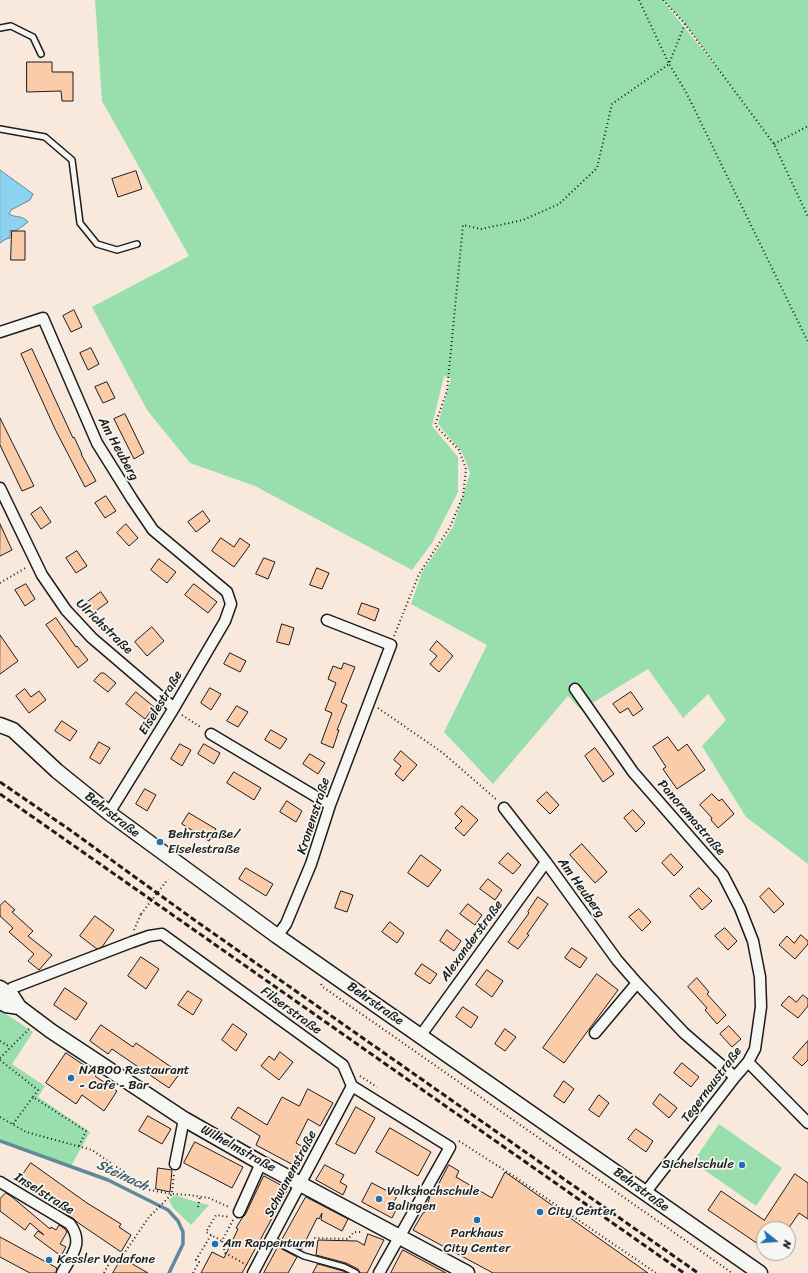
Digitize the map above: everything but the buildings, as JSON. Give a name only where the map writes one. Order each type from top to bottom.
[{"type":"street","name":"Am Heuberg","points":[[0,332],[43,318],[97,443],[132,499],[153,530],[228,592],[231,604]]},
{"type":"street","name":"Ulrichstraße","points":[[0,488],[42,575],[66,610],[92,638],[174,708]]},
{"type":"street","name":"Eiselestraße","points":[[109,813],[174,708],[225,621],[231,604]]},
{"type":"street","points":[[327,620],[391,645],[369,702]]},
{"type":"street","name":"Panoramastraße","points":[[575,689],[633,772],[723,874],[740,908],[753,941],[760,977]]},
{"type":"street","name":"Kronenstraße","points":[[277,936],[286,924],[312,864],[330,805],[369,702]]},
{"type":"street","name":"Behrstraße","points":[[0,725],[13,730],[57,771],[109,813],[277,936],[760,1273]]},
{"type":"street","points":[[211,734],[330,805]]},
{"type":"street","name":"Am Heuberg","points":[[504,808],[546,862],[617,960],[684,1033],[735,1076]]},
{"type":"street","name":"Alexanderstraße","points":[[420,1035],[546,862]]},
{"type":"street","name":"Filserstraße","points":[[3,994],[12,988],[125,944],[149,936],[162,934],[343,1064],[352,1086]]},
{"type":"street","name":"Tegernaustraße","points":[[646,1193],[735,1076],[748,1062],[755,1049],[762,1007],[760,977]]},
{"type":"street","points":[[595,1033],[637,983]]},
{"type":"street","name":"Wilhelmstraße","points":[[3,994],[6,1005],[19,1007],[88,1057],[184,1119],[261,1163],[467,1273]]},
{"type":"street","points":[[748,1062],[808,1123]]},
{"type":"street","points":[[352,1086],[450,1148],[399,1236],[381,1272]]},
{"type":"street","name":"Schwanenstraße","points":[[254,1271],[352,1086]]},
{"type":"street","points":[[175,1164],[184,1119]]},
{"type":"street","points":[[237,1214],[261,1163]]},
{"type":"street","name":"Inselstraße","points":[[0,1182],[70,1224],[75,1231],[77,1241],[76,1248],[62,1273]]},
{"type":"lane","points":[[0,28],[11,26],[33,37],[41,54]]},
{"type":"lane","points":[[0,129],[46,137],[72,160],[80,223],[97,244],[117,250],[137,244]]},
{"type":"lane","points":[[271,1239],[304,1256],[344,1267],[356,1273]]},
{"type":"path","points":[[639,0],[669,64],[686,92],[808,342]]},
{"type":"path","points":[[663,0],[685,24],[774,144],[808,217]]},
{"type":"path","points":[[391,645],[419,574],[450,527],[463,496],[466,469],[458,450],[435,424],[447,391],[463,225],[481,229],[523,220],[559,204],[597,168],[612,104],[669,64],[685,24]]},
{"type":"path","points":[[774,144],[808,126]]},
{"type":"path","points":[[0,583],[35,562]]},
{"type":"path","points":[[369,702],[443,753],[497,800],[504,808]]},
{"type":"path","points":[[174,708],[211,734]]},
{"type":"path","points":[[141,914],[168,878]]},
{"type":"path","points":[[320,980],[323,987],[732,1273]]},
{"type":"path","points":[[13,1124],[38,1090],[0,1059],[27,1030]]},
{"type":"path","points":[[0,1041],[10,1047]]},
{"type":"path","points":[[360,1076],[379,1089]]},
{"type":"path","points":[[32,1097],[86,1131],[79,1146]]},
{"type":"path","points":[[0,1117],[26,1132],[92,1150],[150,1190],[209,1198],[237,1214]]},
{"type":"path","points":[[457,1139],[656,1273]]},
{"type":"path","points":[[104,1273],[112,1259],[122,1255],[148,1217],[172,1194],[175,1164]]},
{"type":"path","points":[[198,1207],[200,1197]]},
{"type":"path","points":[[222,1241],[206,1232],[216,1215],[237,1214]]},
{"type":"path","points":[[237,1214],[222,1241],[225,1253],[254,1271]]},
{"type":"path","points":[[304,1256],[314,1238],[348,1239],[354,1232],[364,1232],[372,1222]]},
{"type":"path","points":[[193,1273],[199,1262],[196,1260],[211,1235]]},
{"type":"green space","points":[[95,0],[662,0],[724,76],[685,24],[663,0],[808,0],[808,864],[746,817],[702,746],[726,720],[708,694],[683,718],[648,669],[581,710],[568,696],[493,784],[444,732],[487,645],[411,604],[422,572],[453,527],[470,473],[462,452],[438,424],[451,378],[444,376],[432,426],[458,457],[458,492],[432,543],[412,570],[255,486],[190,463],[147,410],[92,307],[189,256],[102,101]]},
{"type":"green space","points":[[0,1010],[33,1032],[12,1064],[45,1086],[38,1097],[90,1132],[71,1166],[0,1141]]},
{"type":"green space","points":[[719,1124],[782,1168],[756,1206],[693,1162]]},
{"type":"green space","points":[[175,1195],[209,1205],[191,1225],[173,1208],[169,1200]]},
{"type":"water","points":[[0,170],[33,194],[30,200],[11,210],[9,214],[24,218],[28,222],[15,231],[10,230],[10,238],[0,243]]},
{"type":"waterway","name":"Steinach","points":[[0,1141],[108,1180],[168,1210],[178,1221],[183,1232],[183,1244],[169,1273]]},
{"type":"railway","points":[[0,782],[698,1273]]},
{"type":"railway","points":[[0,794],[684,1273]]},
{"type":"place","name":"Behrstraße/ Eiselestraße","points":[[160,842]]},
{"type":"place","name":"NABOO Restaurant - Cafe - Bar","points":[[71,1078]]},
{"type":"place","name":"Sichelschule","points":[[742,1165]]},
{"type":"place","name":"Volkshochschule Balingen","points":[[379,1199]]},
{"type":"place","name":"City Center","points":[[540,1212]]},
{"type":"place","name":"Parkhaus City Center","points":[[477,1220]]},
{"type":"place","name":"Am Rappenturm","points":[[215,1244]]},
{"type":"place","name":"Kessler Vodafone","points":[[49,1260]]}]
